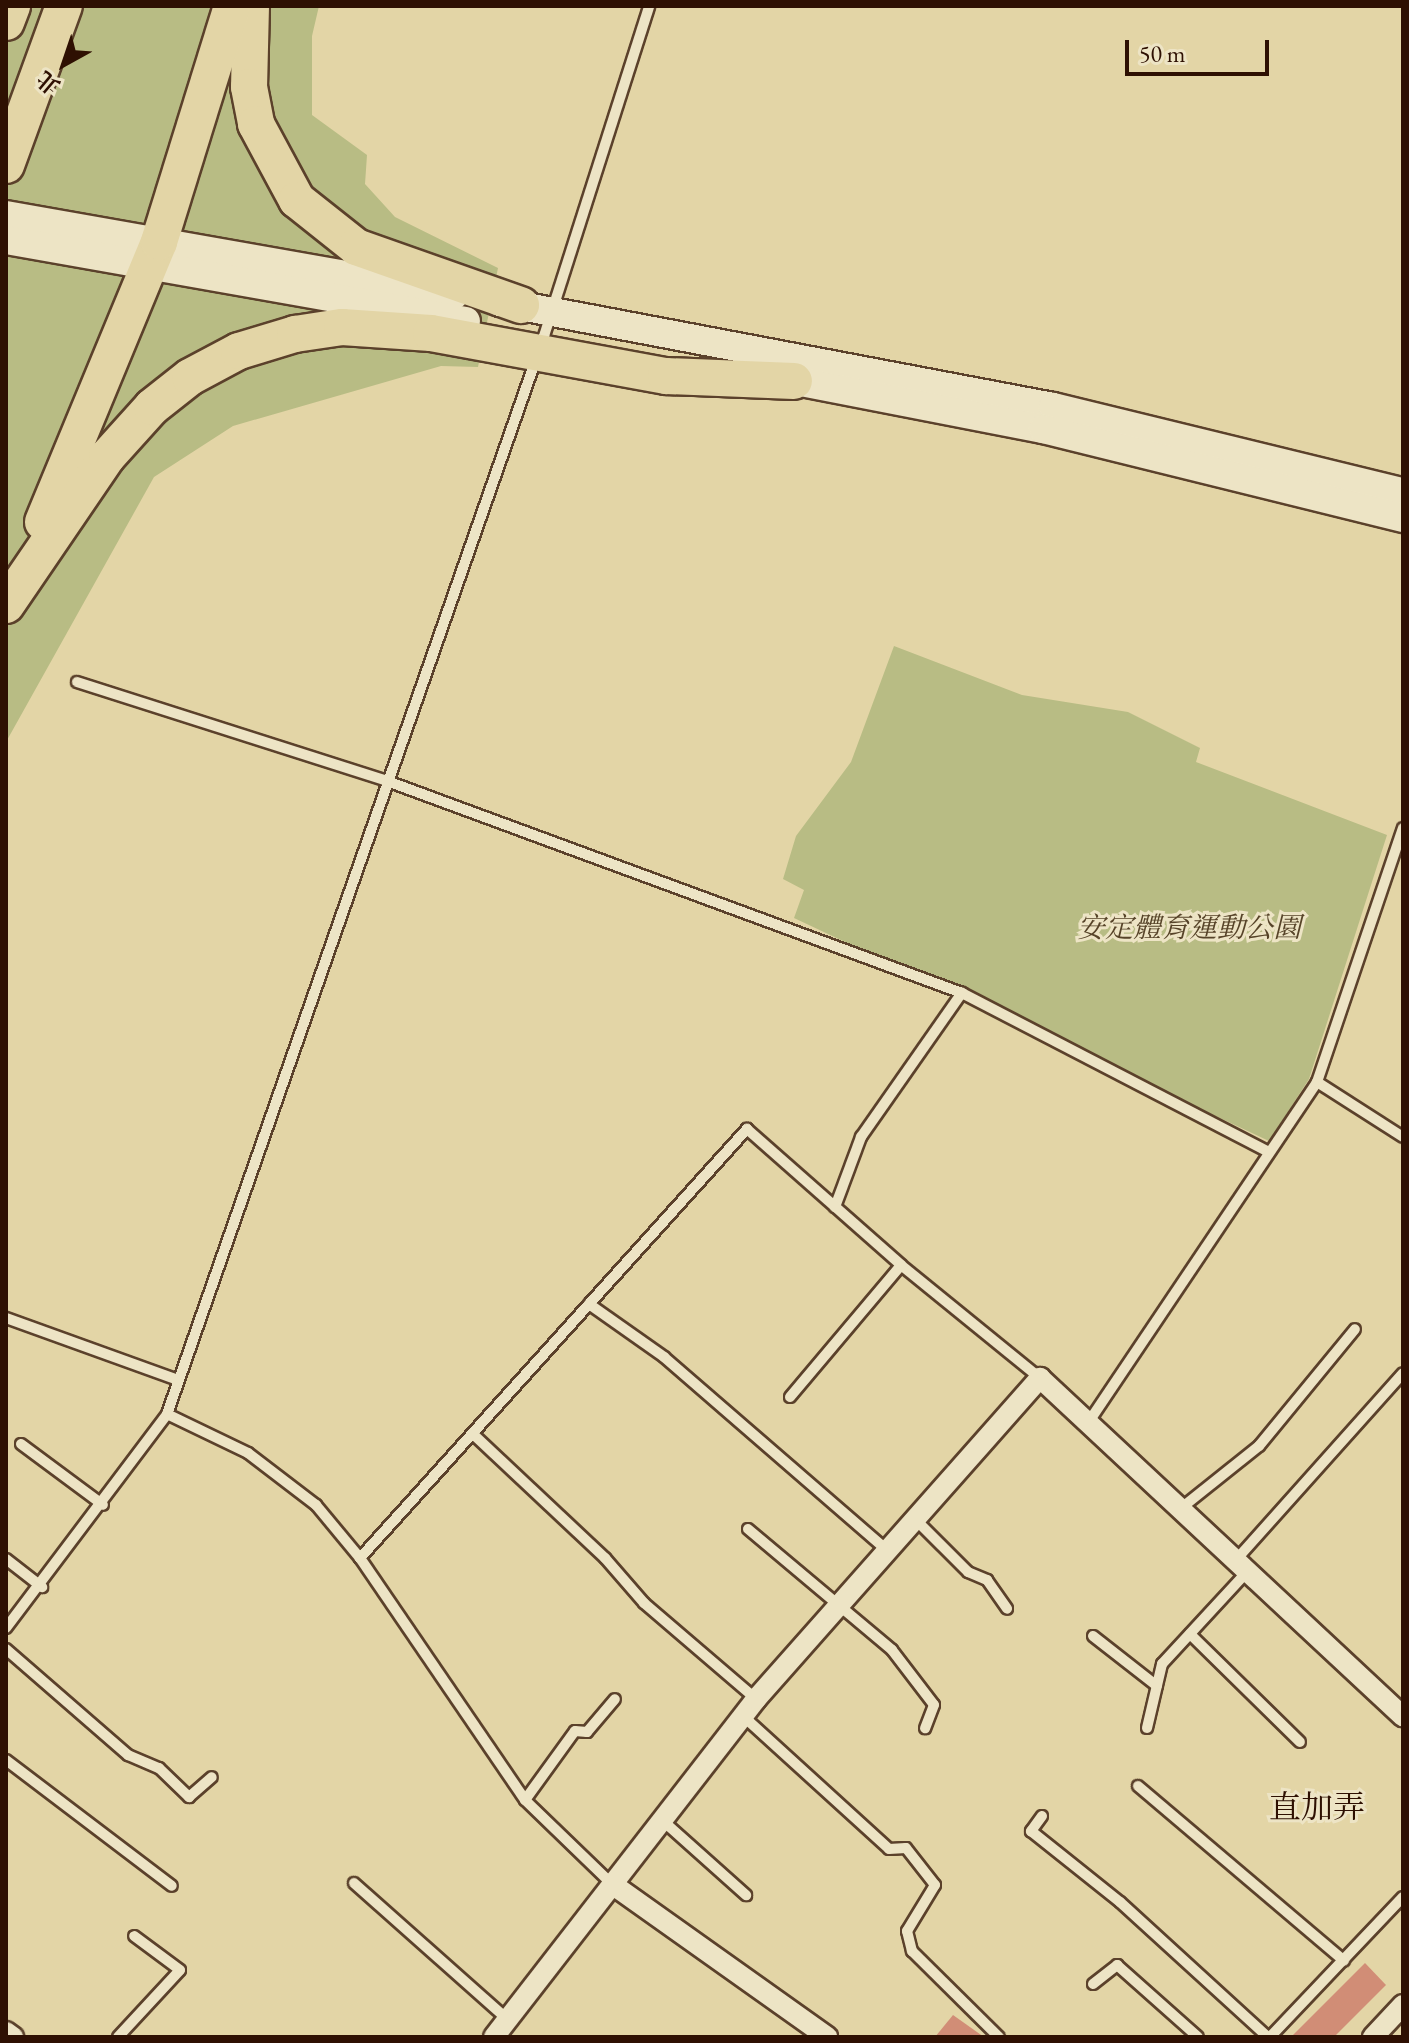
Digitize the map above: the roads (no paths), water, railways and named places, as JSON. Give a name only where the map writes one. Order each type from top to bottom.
[{"type":"highway","points":[[6,22],[12,6]]},
{"type":"highway","points":[[6,165],[64,6]]},
{"type":"highway","points":[[9,598],[154,254],[232,6]]},
{"type":"highway","points":[[251,6],[249,87],[256,124],[297,200],[356,247],[537,326],[666,376],[794,381]]},
{"type":"highway","points":[[9,598],[107,457],[152,407],[190,377],[239,351],[342,327],[431,333],[537,326]]},
{"type":"main road","points":[[6,215],[154,254],[537,326]]},
{"type":"main road","points":[[6,240],[154,254],[537,326],[1053,407],[1403,492]]},
{"type":"main road","points":[[794,381],[1043,429],[1403,518]]},
{"type":"street","points":[[498,2032],[756,1699],[1040,1378],[1090,1420],[1241,1567],[1403,1716]]},
{"type":"street","points":[[612,1884],[827,2037]]},
{"type":"street","points":[[1373,2037],[1403,2005]]},
{"type":"street","points":[[6,2032],[13,2037]]},
{"type":"lane","points":[[6,1628],[42,1587],[167,1414],[387,781],[537,326],[649,6]]},
{"type":"lane","points":[[77,682],[387,781],[962,993],[1269,1152]]},
{"type":"lane","points":[[1090,1420],[1317,1082],[1403,828]]},
{"type":"lane","points":[[835,1207],[861,1137],[962,993]]},
{"type":"lane","points":[[1317,1082],[1403,1137]]},
{"type":"lane","points":[[360,1558],[747,1129],[901,1265],[1040,1378]]},
{"type":"lane","points":[[790,1397],[901,1265]]},
{"type":"lane","points":[[589,1304],[664,1357],[889,1552]]},
{"type":"lane","points":[[6,1318],[178,1380]]},
{"type":"lane","points":[[1180,1509],[1259,1446],[1355,1329]]},
{"type":"lane","points":[[1147,1728],[1162,1664],[1190,1634],[1241,1567],[1403,1373]]},
{"type":"lane","points":[[167,1414],[248,1453],[316,1505],[360,1558],[525,1800],[612,1884]]},
{"type":"lane","points":[[473,1434],[605,1558],[644,1603],[756,1699]]},
{"type":"lane","points":[[21,1444],[103,1505]]},
{"type":"lane","points":[[916,1520],[968,1572],[987,1580],[1007,1609]]},
{"type":"lane","points":[[748,1529],[892,1650],[934,1705],[925,1728]]},
{"type":"lane","points":[[6,1559],[42,1587]]},
{"type":"lane","points":[[1190,1634],[1300,1742]]},
{"type":"lane","points":[[1093,1636],[1157,1686]]},
{"type":"lane","points":[[6,1649],[128,1755],[159,1768],[189,1797],[212,1777]]},
{"type":"lane","points":[[525,1800],[575,1731],[587,1732],[615,1699]]},
{"type":"lane","points":[[743,1716],[889,1849],[906,1848],[935,1885],[907,1931],[912,1951],[999,2037]]},
{"type":"lane","points":[[6,1760],[172,1886]]},
{"type":"lane","points":[[1138,1786],[1344,1961]]},
{"type":"lane","points":[[1042,1816],[1031,1831],[1120,1902],[1269,2037],[1403,1897]]},
{"type":"lane","points":[[662,1820],[746,1895]]},
{"type":"lane","points":[[354,1883],[498,2032]]},
{"type":"lane","points":[[118,2037],[180,1970],[134,1936]]},
{"type":"lane","points":[[1093,1984],[1117,1965],[1198,2037]]},
{"type":"district","name":"直加弄","points":[[1317,1807]]},
{"type":"park label","name":"安定體育運動公園","points":[[1189,927]]}]
